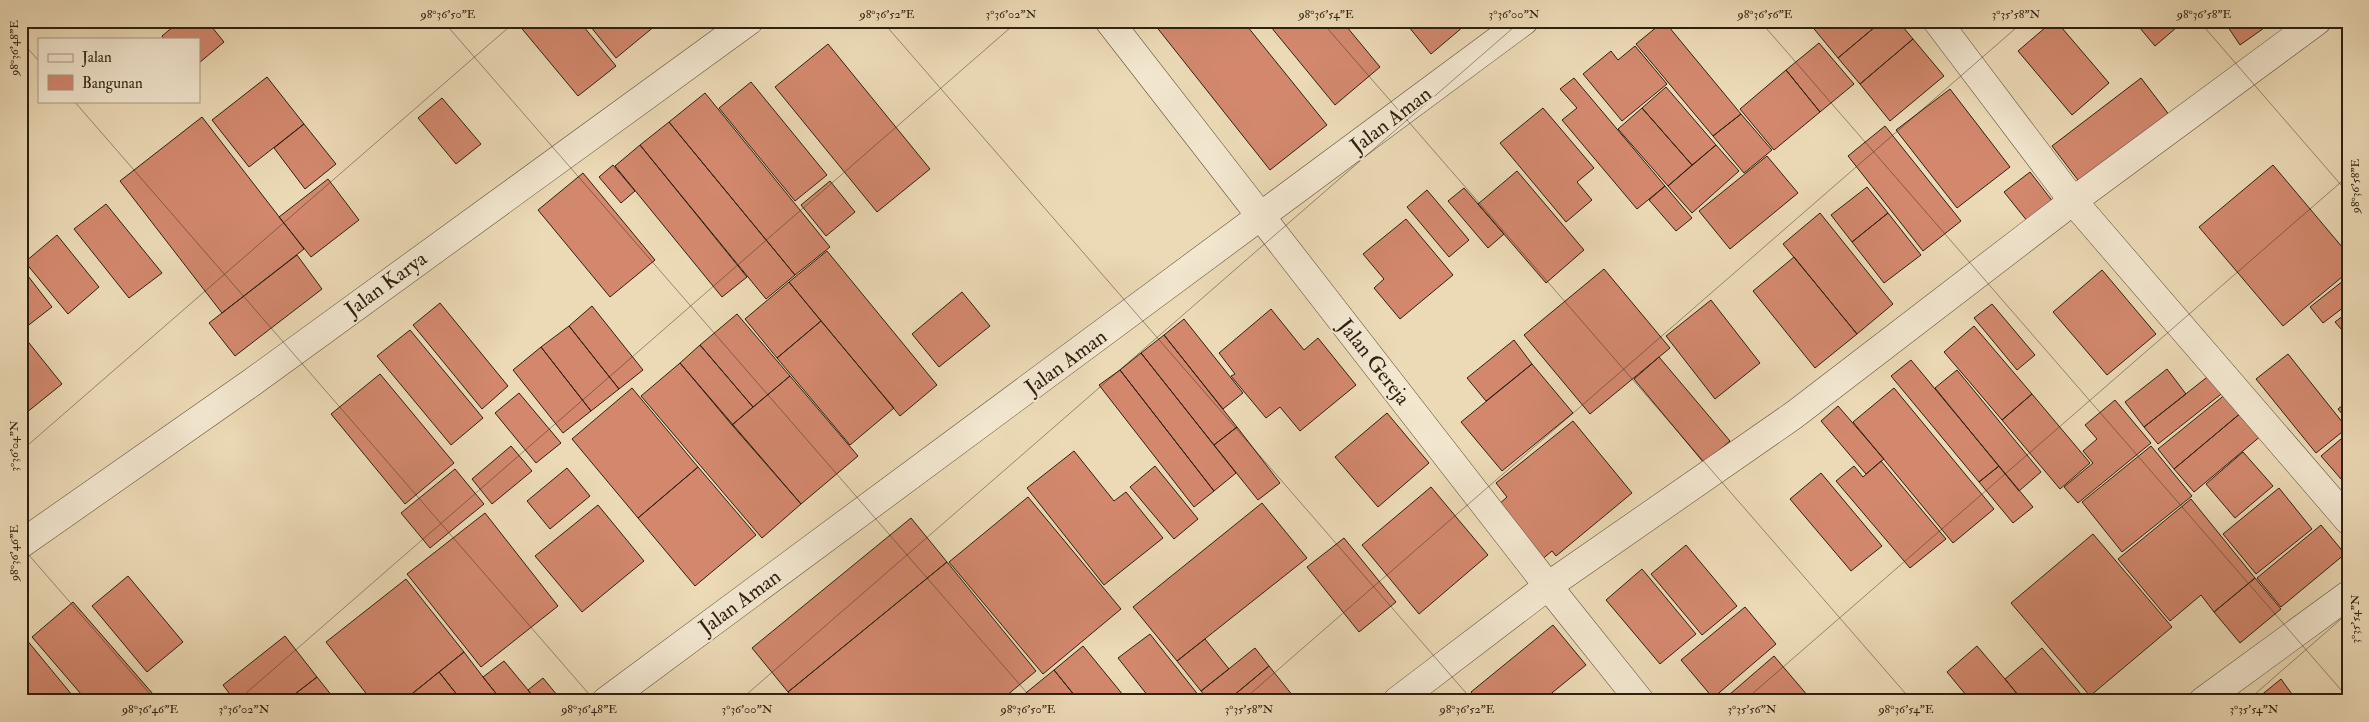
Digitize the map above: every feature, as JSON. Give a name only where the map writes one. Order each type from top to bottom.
[{"type":"street","name":"Jalan Karya","points":[[21,544],[252,382],[748,21]]},
{"type":"street","name":"Jalan Gereja","points":[[1109,21],[1548,586],[1640,701]]},
{"type":"street","name":"Jalan Aman","points":[[606,701],[1524,21]]},
{"type":"street","points":[[1937,21],[2073,201],[2348,520]]},
{"type":"street","points":[[1397,701],[1548,586],[1794,415],[2073,201],[2317,21]]},
{"type":"street","points":[[2203,701],[2348,595]]},
{"type":"building","points":[[180,21],[207,21],[224,42],[200,62],[200,38],[163,38],[162,36]]},
{"type":"building","points":[[522,21],[579,21],[616,66],[578,96],[518,24]]},
{"type":"building","points":[[586,21],[661,21],[616,58]]},
{"type":"building","points":[[1160,21],[1243,21],[1327,125],[1270,170],[1155,25]]},
{"type":"building","points":[[1266,21],[1342,21],[1380,67],[1335,105]]},
{"type":"building","points":[[1404,21],[1470,21],[1431,54]]},
{"type":"building","points":[[1664,21],[1741,114],[1713,136],[1636,44]]},
{"type":"building","points":[[1812,21],[1882,21],[1838,58],[1810,24]]},
{"type":"building","points":[[1882,21],[1898,21],[1913,39],[1860,84],[1838,58]]},
{"type":"building","points":[[1983,21],[2000,21],[1990,29]]},
{"type":"building","points":[[2053,21],[2056,21],[2109,83],[2072,115],[2018,51]]},
{"type":"building","points":[[2134,21],[2184,21],[2155,46]]},
{"type":"building","points":[[2224,21],[2259,21],[2264,28],[2240,45]]},
{"type":"building","points":[[1913,39],[1944,76],[1890,121],[1860,84]]},
{"type":"building","points":[[1819,43],[1854,84],[1820,112],[1786,70]]},
{"type":"building","points":[[828,44],[930,169],[877,212],[775,87]]},
{"type":"building","points":[[1635,46],[1667,84],[1622,121],[1583,74],[1611,51],[1618,60]]},
{"type":"building","points":[[1786,70],[1820,112],[1774,150],[1740,109]]},
{"type":"building","points":[[267,77],[304,124],[249,167],[212,120]]},
{"type":"building","points":[[1574,78],[1665,186],[1637,209],[1562,120],[1577,108],[1560,89]]},
{"type":"building","points":[[2141,78],[2170,116],[2081,184],[2052,146]]},
{"type":"building","points":[[751,82],[827,175],[795,201],[719,108]]},
{"type":"building","points":[[1666,87],[1716,145],[1692,165],[1642,108]]},
{"type":"building","points":[[1950,89],[2010,167],[1957,208],[1896,130]]},
{"type":"building","points":[[705,93],[830,247],[795,275],[669,122]]},
{"type":"building","points":[[442,98],[481,144],[456,164],[418,118]]},
{"type":"building","points":[[1543,108],[1594,168],[1577,182],[1592,200],[1566,222],[1500,143]]},
{"type":"building","points":[[1642,108],[1692,165],[1668,186],[1618,129]]},
{"type":"building","points":[[1741,114],[1772,150],[1744,173],[1713,136]]},
{"type":"building","points":[[202,117],[304,249],[222,313],[120,181]]},
{"type":"building","points":[[669,122],[795,275],[766,299],[640,145]]},
{"type":"building","points":[[304,124],[336,164],[305,189],[274,148]]},
{"type":"building","points":[[1885,126],[1961,221],[1923,251],[1848,156]]},
{"type":"building","points":[[640,145],[747,277],[722,297],[615,166]]},
{"type":"building","points":[[1716,145],[1739,171],[1692,213],[1668,186]]},
{"type":"building","points":[[1767,156],[1798,193],[1730,249],[1699,211]]},
{"type":"building","points":[[613,165],[635,191],[621,203],[599,177]]},
{"type":"building","points":[[2273,165],[2348,254],[2348,272],[2283,326],[2199,227]]},
{"type":"building","points":[[1517,171],[1584,250],[1546,283],[1478,204]]},
{"type":"building","points":[[2030,172],[2057,207],[2032,227],[2004,192]]},
{"type":"building","points":[[583,173],[655,260],[610,297],[538,210]]},
{"type":"building","points":[[328,179],[359,220],[311,257],[279,217]]},
{"type":"building","points":[[830,181],[855,212],[826,236],[801,205]]},
{"type":"building","points":[[1665,186],[1692,218],[1676,231],[1649,200]]},
{"type":"building","points":[[1867,187],[1888,213],[1852,242],[1831,215]]},
{"type":"building","points":[[1464,188],[1504,234],[1488,248],[1448,201]]},
{"type":"building","points":[[1427,190],[1469,240],[1449,257],[1407,207]]},
{"type":"building","points":[[106,204],[162,273],[129,298],[74,229]]},
{"type":"building","points":[[1820,213],[1893,304],[1857,334],[1783,244]]},
{"type":"building","points":[[1888,213],[1921,255],[1884,283],[1852,242]]},
{"type":"building","points":[[1406,219],[1453,275],[1400,319],[1374,288],[1384,279],[1363,254]]},
{"type":"building","points":[[57,235],[99,287],[68,314],[25,262]]},
{"type":"building","points":[[827,251],[937,385],[900,416],[789,282]]},
{"type":"building","points":[[297,255],[322,289],[235,356],[209,323]]},
{"type":"building","points":[[1794,257],[1857,334],[1815,368],[1753,291]]},
{"type":"building","points":[[1604,269],[1670,348],[1590,414],[1524,335]]},
{"type":"building","points":[[2102,270],[2156,334],[2107,375],[2053,312]]},
{"type":"building","points":[[28,276],[52,307],[21,331],[21,281]]},
{"type":"building","points":[[2348,277],[2348,304],[2323,323],[2310,307]]},
{"type":"building","points":[[789,282],[821,321],[777,358],[745,319]]},
{"type":"building","points":[[962,292],[990,326],[939,367],[912,334]]},
{"type":"building","points":[[1711,300],[1760,363],[1715,399],[1666,336]]},
{"type":"building","points":[[440,303],[508,386],[482,409],[413,325]]},
{"type":"building","points":[[1992,304],[2035,355],[2017,370],[1974,318]]},
{"type":"building","points":[[592,306],[643,370],[619,389],[569,326]]},
{"type":"building","points":[[1271,309],[1304,350],[1318,338],[1356,385],[1300,431],[1280,407],[1266,418],[1231,376],[1235,374],[1219,353]]},
{"type":"building","points":[[2348,312],[2348,337],[2335,322]]},
{"type":"building","points":[[737,314],[790,376],[753,407],[700,345]]},
{"type":"building","points":[[1184,319],[1243,393],[1223,409],[1164,335]]},
{"type":"building","points":[[821,321],[894,408],[850,445],[777,358]]},
{"type":"building","points":[[569,326],[619,389],[591,411],[541,347]]},
{"type":"building","points":[[1974,326],[2032,394],[2002,420],[1944,352]]},
{"type":"building","points":[[410,330],[483,418],[451,445],[377,356]]},
{"type":"building","points":[[21,333],[62,384],[21,417]]},
{"type":"building","points":[[1164,335],[1237,427],[1214,445],[1141,353]]},
{"type":"building","points":[[1514,340],[1532,364],[1486,401],[1467,378]]},
{"type":"building","points":[[700,345],[753,407],[732,425],[680,363]]},
{"type":"building","points":[[541,347],[591,411],[563,433],[513,370]]},
{"type":"building","points":[[1141,353],[1236,473],[1214,491],[1120,370]]},
{"type":"building","points":[[2288,354],[2347,428],[2316,453],[2256,379]]},
{"type":"building","points":[[1659,357],[1730,441],[1704,463],[1634,379]]},
{"type":"building","points":[[1911,360],[1999,466],[1979,482],[1891,376]]},
{"type":"building","points":[[680,363],[801,504],[762,538],[641,396]]},
{"type":"building","points":[[1532,364],[1573,413],[1502,471],[1461,422]]},
{"type":"building","points":[[2167,369],[2186,394],[2144,427],[2125,402]]},
{"type":"building","points":[[1120,370],[1214,491],[1194,507],[1099,385]]},
{"type":"building","points":[[1957,370],[2041,472],[2019,491],[1935,388]]},
{"type":"building","points":[[380,374],[454,463],[405,504],[331,414]]},
{"type":"building","points":[[2211,374],[2225,391],[2158,444],[2144,427]]},
{"type":"building","points":[[790,376],[858,456],[801,504],[732,425]]},
{"type":"building","points":[[632,388],[698,467],[638,518],[572,439]]},
{"type":"building","points":[[1894,388],[1994,509],[1953,543],[1853,422]]},
{"type":"building","points":[[519,393],[561,443],[536,463],[495,413]]},
{"type":"building","points":[[2227,393],[2242,412],[2174,469],[2158,449]]},
{"type":"building","points":[[2032,394],[2090,463],[2060,489],[2002,420]]},
{"type":"building","points":[[2115,400],[2151,443],[2078,503],[2064,487],[2093,463],[2083,451],[2097,439],[2085,425]]},
{"type":"building","points":[[2348,401],[2348,421],[2338,409]]},
{"type":"building","points":[[1838,406],[1884,459],[1866,474],[1821,421]]},
{"type":"building","points":[[2242,412],[2262,435],[2194,492],[2174,469]]},
{"type":"building","points":[[1387,413],[1429,463],[1378,507],[1335,457]]},
{"type":"building","points":[[1573,421],[1632,493],[1556,556],[1552,551],[1540,561],[1496,507],[1507,497],[1496,483]]},
{"type":"building","points":[[1237,427],[1280,483],[1258,500],[1214,445]]},
{"type":"building","points":[[2348,433],[2348,487],[2321,456]]},
{"type":"building","points":[[511,446],[532,471],[492,504],[472,479]]},
{"type":"building","points":[[2151,446],[2192,496],[2122,552],[2082,502]]},
{"type":"building","points":[[1074,451],[1114,501],[1126,492],[1163,538],[1104,585],[1027,488]]},
{"type":"building","points":[[2243,452],[2273,486],[2235,518],[2206,484]]},
{"type":"building","points":[[1881,461],[1946,539],[1910,568],[1836,481],[1854,466],[1863,477]]},
{"type":"building","points":[[1155,466],[1198,519],[1174,539],[1130,487]]},
{"type":"building","points":[[1999,466],[2033,507],[2013,523],[1979,482]]},
{"type":"building","points":[[698,467],[756,535],[695,586],[638,518]]},
{"type":"building","points":[[567,468],[590,496],[550,529],[527,501]]},
{"type":"building","points":[[455,469],[484,504],[430,548],[401,513]]},
{"type":"building","points":[[1821,473],[1882,546],[1851,571],[1790,499]]},
{"type":"building","points":[[1431,487],[1488,555],[1419,614],[1362,545]]},
{"type":"building","points":[[2279,488],[2312,529],[2256,574],[2223,534]]},
{"type":"building","points":[[1028,497],[1121,609],[1043,674],[949,562]]},
{"type":"building","points":[[2191,499],[2255,578],[2214,612],[2201,595],[2170,621],[2118,559]]},
{"type":"building","points":[[1262,503],[1307,558],[1177,661],[1133,607]]},
{"type":"building","points":[[598,505],[644,561],[582,612],[535,556]]},
{"type":"building","points":[[485,513],[558,606],[481,667],[407,574]]},
{"type":"building","points":[[911,518],[947,562],[788,692],[752,648]]},
{"type":"building","points":[[2321,525],[2345,554],[2281,607],[2257,578]]},
{"type":"building","points":[[2093,534],[2172,627],[2090,696],[2011,603]]},
{"type":"building","points":[[1344,538],[1396,602],[1359,632],[1307,567]]},
{"type":"building","points":[[1686,545],[1737,606],[1702,635],[1651,574]]},
{"type":"building","points":[[947,562],[1036,671],[1000,701],[796,701],[788,692]]},
{"type":"building","points":[[1642,569],[1696,634],[1660,664],[1606,600]]},
{"type":"building","points":[[128,576],[183,642],[147,672],[92,606]]},
{"type":"building","points":[[2255,578],[2281,609],[2240,643],[2214,612]]},
{"type":"building","points":[[406,579],[464,652],[403,701],[372,701],[326,642]]},
{"type":"building","points":[[73,602],[153,694],[145,701],[87,701],[32,637]]},
{"type":"building","points":[[1745,607],[1776,644],[1713,698],[1681,660]]},
{"type":"building","points":[[1553,625],[1586,665],[1547,697],[1550,701],[1478,701],[1471,692]]},
{"type":"building","points":[[21,633],[77,701],[21,701]]},
{"type":"building","points":[[1150,634],[1203,701],[1152,701],[1118,658]]},
{"type":"building","points":[[285,636],[317,677],[286,701],[235,701],[223,685]]},
{"type":"building","points":[[1205,639],[1229,669],[1201,691],[1177,661]]},
{"type":"building","points":[[1083,646],[1128,701],[1079,701],[1054,670]]},
{"type":"building","points":[[1977,646],[2023,701],[1971,701],[1947,672]]},
{"type":"building","points":[[1255,648],[1269,666],[1227,701],[1209,701],[1201,691]]},
{"type":"building","points":[[2042,648],[2087,701],[2023,701],[2005,679]]},
{"type":"building","points":[[464,652],[502,701],[462,701],[439,672]]},
{"type":"building","points":[[1774,656],[1808,696],[1802,701],[1722,701]]},
{"type":"building","points":[[504,661],[536,701],[502,701],[483,677]]},
{"type":"building","points":[[1269,666],[1297,701],[1227,701]]},
{"type":"building","points":[[1054,670],[1079,701],[1016,701]]},
{"type":"building","points":[[439,672],[462,701],[403,701]]},
{"type":"building","points":[[317,677],[336,701],[286,701]]},
{"type":"building","points":[[543,678],[562,701],[536,701],[528,690]]},
{"type":"building","points":[[2281,679],[2297,701],[2254,701]]}]
